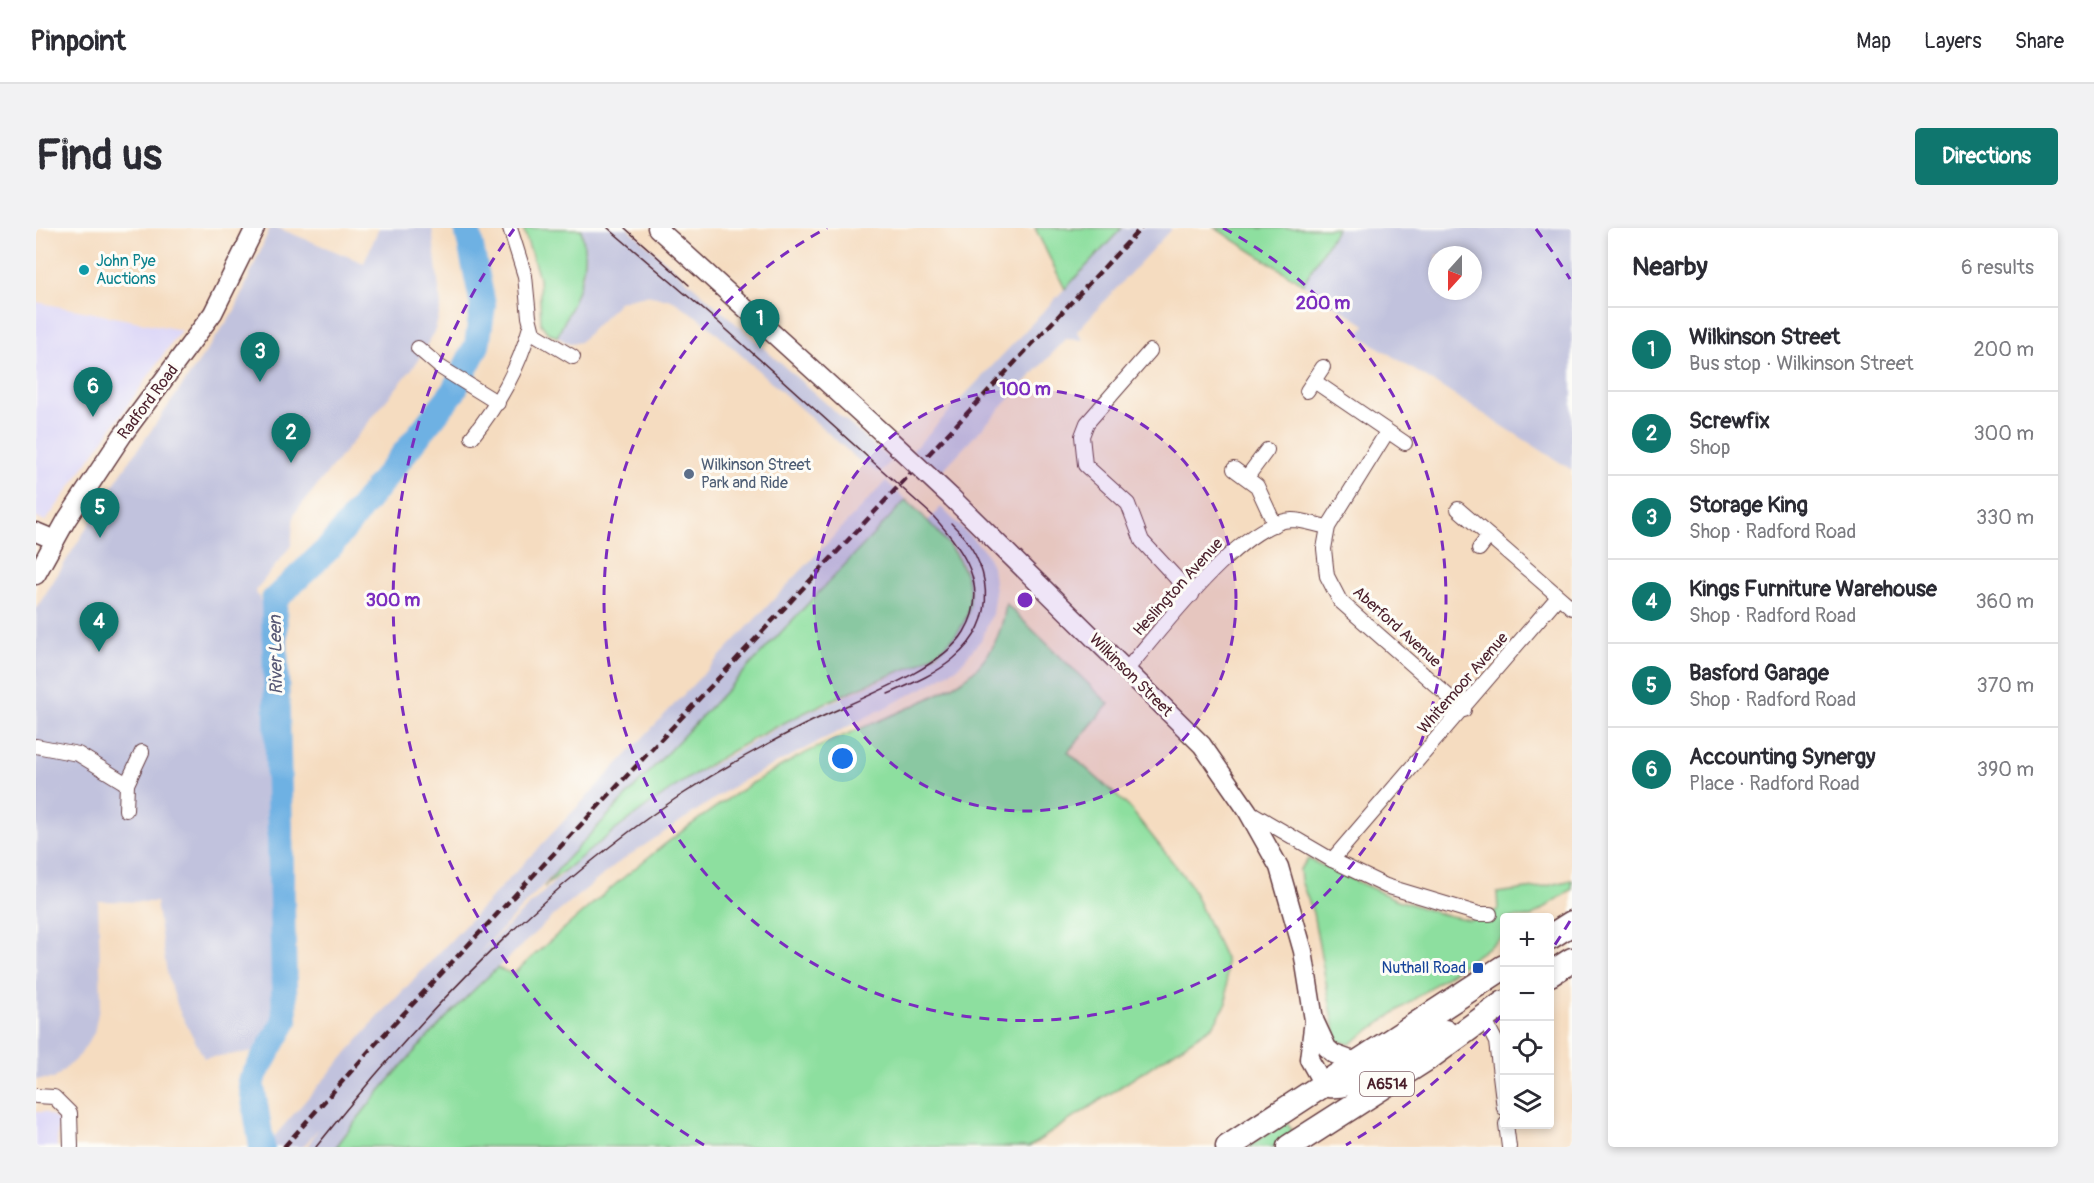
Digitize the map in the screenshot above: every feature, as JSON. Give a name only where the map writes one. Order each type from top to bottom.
[{"type":"highway","points":[[1554,935],[1572,923]]},
{"type":"highway","points":[[1554,971],[1572,960]]},
{"type":"highway","name":"A6514","points":[[1228,1147],[1500,970]]},
{"type":"highway","name":"A6514","points":[[1289,1147],[1431,1056],[1500,1006]]},
{"type":"highway","points":[[1323,1084],[1340,1087],[1360,1079],[1422,1042],[1483,1017]]},
{"type":"street","name":"Radford Road","points":[[36,575],[122,436],[213,313],[255,228]]},
{"type":"street","points":[[472,437],[498,403],[515,371],[530,327],[525,276],[510,228]]},
{"type":"street","name":"Wilkinson Street","points":[[657,228],[890,439],[1202,745],[1247,810],[1279,867],[1303,951],[1314,1020],[1327,1048],[1334,1054],[1356,1062]]},
{"type":"street","points":[[530,327],[538,339],[573,357]]},
{"type":"street","points":[[418,348],[440,367],[498,403]]},
{"type":"street","points":[[1150,351],[1087,423],[1082,436],[1085,465],[1128,504],[1142,540],[1192,595]]},
{"type":"street","points":[[1323,367],[1310,386],[1405,443]]},
{"type":"street","name":"Aberford Avenue","points":[[1387,432],[1328,527],[1324,549],[1327,576],[1341,601],[1464,710]]},
{"type":"street","points":[[1247,477],[1267,450]]},
{"type":"street","points":[[1234,469],[1257,486],[1275,525]]},
{"type":"street","points":[[1458,509],[1572,608]]},
{"type":"street","name":"Heslington Avenue","points":[[1126,670],[1230,552],[1251,537],[1291,520],[1328,527]]},
{"type":"street","points":[[36,532],[56,540]]},
{"type":"street","points":[[1479,549],[1489,536]]},
{"type":"street","name":"Whitemoor Avenue","points":[[1332,860],[1464,710],[1558,597]]},
{"type":"street","points":[[36,746],[78,754],[127,783]]},
{"type":"street","points":[[126,810],[127,783],[142,752]]},
{"type":"street","points":[[1247,810],[1332,860],[1386,886],[1479,914],[1490,915]]},
{"type":"street","points":[[1483,1017],[1496,1042],[1500,1075]]},
{"type":"street","name":"Wilkinson Street","points":[[1314,1020],[1309,1059],[1323,1084]]},
{"type":"street","points":[[36,1096],[54,1097],[70,1113],[71,1147]]},
{"type":"street","points":[[1507,1129],[1509,1147]]},
{"type":"shaded area","points":[[270,228],[278,228],[364,263],[379,228],[432,228],[441,307],[435,331],[415,365],[294,514],[291,546],[255,591],[265,608],[273,1030],[261,1051],[204,1058],[179,1010],[167,973],[156,902],[98,901],[101,998],[94,1033],[80,1055],[54,1079],[36,1079],[36,609],[118,478],[235,310]]},
{"type":"shaded area","points":[[580,228],[628,228],[891,461],[879,473],[857,459],[703,321],[672,300],[646,295],[628,299],[619,302],[580,342],[570,344],[557,337],[583,276],[585,253]]},
{"type":"shaded area","points":[[1122,228],[1172,228],[1077,331],[1083,340],[1066,339],[938,475],[912,451]]},
{"type":"shaded area","points":[[1337,228],[1572,228],[1572,470],[1359,335],[1365,325],[1303,284]]},
{"type":"shaded area","points":[[36,302],[181,330],[46,521],[36,518]]},
{"type":"shaded area","points":[[886,481],[906,500],[477,955],[607,835],[680,783],[795,718],[937,654],[956,635],[968,613],[965,569],[954,549],[928,521],[941,507],[984,550],[992,566],[995,592],[992,614],[981,640],[958,667],[927,686],[738,783],[615,865],[551,918],[462,1001],[394,1074],[336,1147],[307,1147],[319,1128],[303,1147],[265,1147],[381,1014]]},
{"type":"shaded area","points":[[36,1112],[45,1112],[58,1120],[57,1147],[36,1147]]},
{"type":"green space","points":[[523,228],[581,229],[584,244],[583,272],[575,298],[557,337],[547,332],[541,324],[539,278]]},
{"type":"green space","points":[[1035,228],[1122,228],[1065,289]]},
{"type":"green space","points":[[1215,228],[1337,228],[1303,284]]},
{"type":"green space","points":[[906,500],[945,540],[959,561],[968,582],[970,603],[963,624],[947,644],[919,664],[795,717],[735,749],[643,809],[544,887],[564,862]]},
{"type":"green space","points":[[1006,604],[1109,704],[1068,752],[1129,807],[1190,884],[1226,961],[1227,1003],[1213,1026],[1029,1147],[336,1147],[412,1054],[497,968],[513,974],[647,858],[755,781],[794,759],[922,702],[963,680],[980,665],[993,647],[1001,627]]},
{"type":"green space","points":[[1308,859],[1395,899],[1441,914],[1470,920],[1498,910],[1497,893],[1572,880],[1572,889],[1537,913],[1500,913],[1500,939],[1350,1044],[1337,1041],[1313,913],[1301,881],[1300,869]]},
{"type":"green space","points":[[1286,1121],[1294,1133],[1273,1147],[1248,1147]]},
{"type":"waterway","name":"River Leen","points":[[262,1147],[251,1081],[285,1021],[274,600],[329,548],[453,392],[477,345],[483,305],[467,228]]},
{"type":"tram line","points":[[316,1147],[396,1051],[483,959],[528,916],[624,835],[675,799],[753,752],[820,717],[914,674],[952,647],[964,632],[972,615],[975,600],[970,570],[963,555],[933,516],[718,322],[608,228]]},
{"type":"tram line","points":[[625,228],[689,285]]},
{"type":"tram line","points":[[888,694],[946,665],[968,643],[979,626],[984,609],[985,591],[982,573],[965,539],[951,523]]},
{"type":"railway","points":[[284,1147],[378,1041],[1141,228]]},
{"type":"place","name":"John Pye Auctions","points":[[84,270]]},
{"type":"place","name":"Wilkinson Street","points":[[760,349]]},
{"type":"place","name":"Storage King","points":[[260,382]]},
{"type":"place","name":"Accounting Synergy","points":[[93,417]]},
{"type":"place","name":"Screwfix","points":[[291,463]]},
{"type":"place","name":"Wilkinson Street Park and Ride","points":[[689,474]]},
{"type":"place","name":"Basford Garage","points":[[100,538]]},
{"type":"place","name":"Kings Furniture Warehouse","points":[[99,652]]},
{"type":"place","name":"Nuthall Road","points":[[1478,968]]}]
